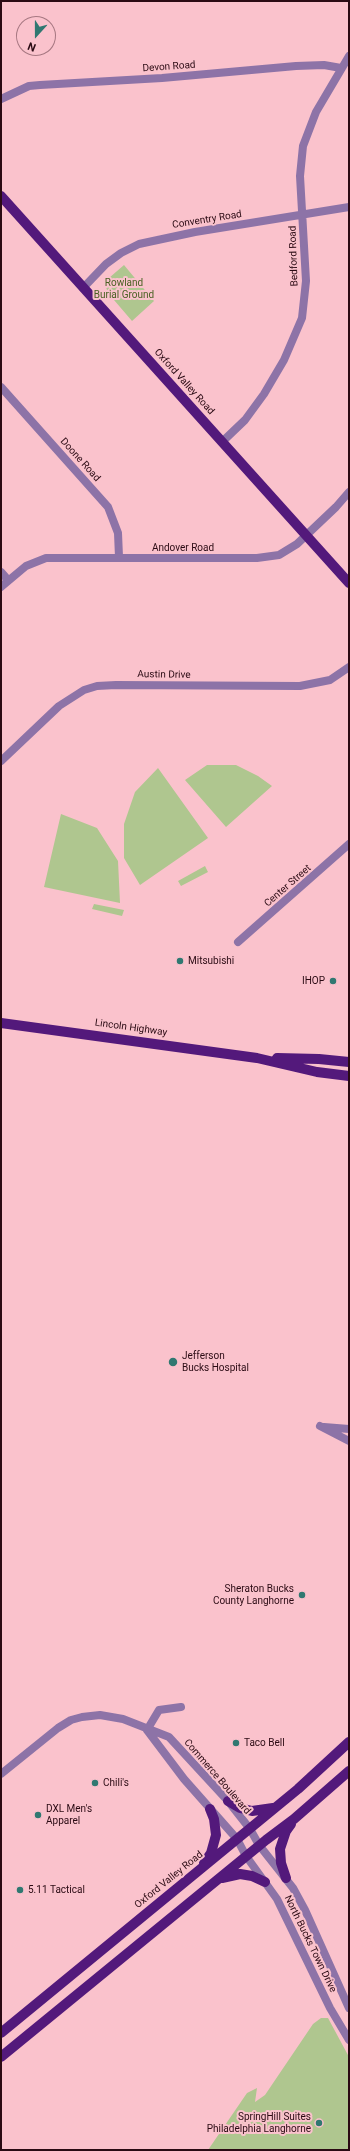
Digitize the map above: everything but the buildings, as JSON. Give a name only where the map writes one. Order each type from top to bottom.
[{"type":"main road","name":"Oxford Valley Road","points":[[1,196],[349,583]]},
{"type":"main road","name":"Lincoln Highway","points":[[1,1023],[257,1058],[317,1072],[349,1076]]},
{"type":"main road","name":"Lincoln Highway","points":[[257,1058],[319,1059],[349,1062]]},
{"type":"main road","name":"Oxford Valley Road","points":[[1,2033],[250,1829],[349,1742]]},
{"type":"main road","points":[[1,2057],[259,1845],[294,1819],[349,1771]]},
{"type":"main road","points":[[228,1801],[240,1808],[252,1811],[267,1810],[277,1806]]},
{"type":"main road","points":[[200,1870],[211,1853],[216,1835],[214,1819],[210,1809]]},
{"type":"main road","points":[[286,1878],[281,1863],[280,1849],[286,1831],[294,1819]]},
{"type":"main road","points":[[216,1880],[240,1874],[252,1876],[264,1882]]},
{"type":"street","name":"Bedford Road","points":[[222,442],[255,408],[284,360],[298,331],[305,304],[306,281],[300,176],[303,146],[316,112],[349,56]]},
{"type":"street","name":"Devon Road","points":[[1,99],[28,86],[40,84],[162,78],[296,66],[324,65],[341,68]]},
{"type":"street","name":"Conventry Road","points":[[83,288],[106,264],[121,253],[140,244],[195,232],[349,207]]},
{"type":"street","name":"Doone Road","points":[[1,387],[108,507],[118,533],[119,557]]},
{"type":"street","name":"Andover Road","points":[[1,587],[26,566],[46,558],[268,557],[285,552],[306,536],[349,492]]},
{"type":"street","points":[[1,572],[8,580]]},
{"type":"street","name":"Austin Drive","points":[[1,761],[59,706],[84,690],[97,686],[116,684],[300,686],[330,680],[349,667]]},
{"type":"street","name":"Center Street","points":[[238,942],[349,844]]},
{"type":"street","points":[[349,1429],[320,1426],[349,1441]]},
{"type":"street","points":[[181,1707],[160,1710],[147,1730],[158,1747],[237,1839]]},
{"type":"street","name":"Commerce Boulevard","points":[[1,1774],[58,1728],[71,1720],[100,1715],[123,1718],[147,1730],[169,1737],[228,1801],[250,1829]]},
{"type":"street","name":"North Bucks Town Drive","points":[[250,1829],[259,1845],[286,1878],[305,1910],[349,2008]]},
{"type":"street","name":"North Bucks Town Drive","points":[[237,1839],[246,1856],[283,1908],[330,2008],[349,2040]]},
{"type":"green space","name":"Rowland Burial Ground","points":[[124,265],[154,301],[132,321],[108,293],[106,287],[109,278]]},
{"type":"green space","points":[[207,765],[236,765],[258,776],[272,786],[226,827],[185,780]]},
{"type":"green space","points":[[158,768],[208,838],[140,885],[124,858],[124,824],[135,792]]},
{"type":"green space","points":[[61,814],[97,828],[118,861],[120,903],[44,887]]},
{"type":"green space","points":[[205,866],[208,872],[181,886],[178,881]]},
{"type":"green space","points":[[94,904],[124,910],[122,916],[92,909]]},
{"type":"green space","points":[[321,2018],[328,2018],[349,2057],[349,2150],[208,2150],[247,2093],[257,2088],[255,2102],[265,2095],[313,2024]]},
{"type":"place","name":"Mitsubishi","points":[[180,961]]},
{"type":"place","name":"IHOP","points":[[333,981]]},
{"type":"place","name":"Jefferson Bucks Hospital","points":[[173,1362]]},
{"type":"place","name":"Sheraton Bucks County Langhorne","points":[[302,1595]]},
{"type":"place","name":"Taco Bell","points":[[236,1743]]},
{"type":"place","name":"Chili's","points":[[95,1783]]},
{"type":"place","name":"DXL Men's Apparel","points":[[38,1815]]},
{"type":"place","name":"5.11 Tactical","points":[[20,1890]]},
{"type":"place","name":"SpringHill Suites Philadelphia Langhorne","points":[[319,2123]]}]
